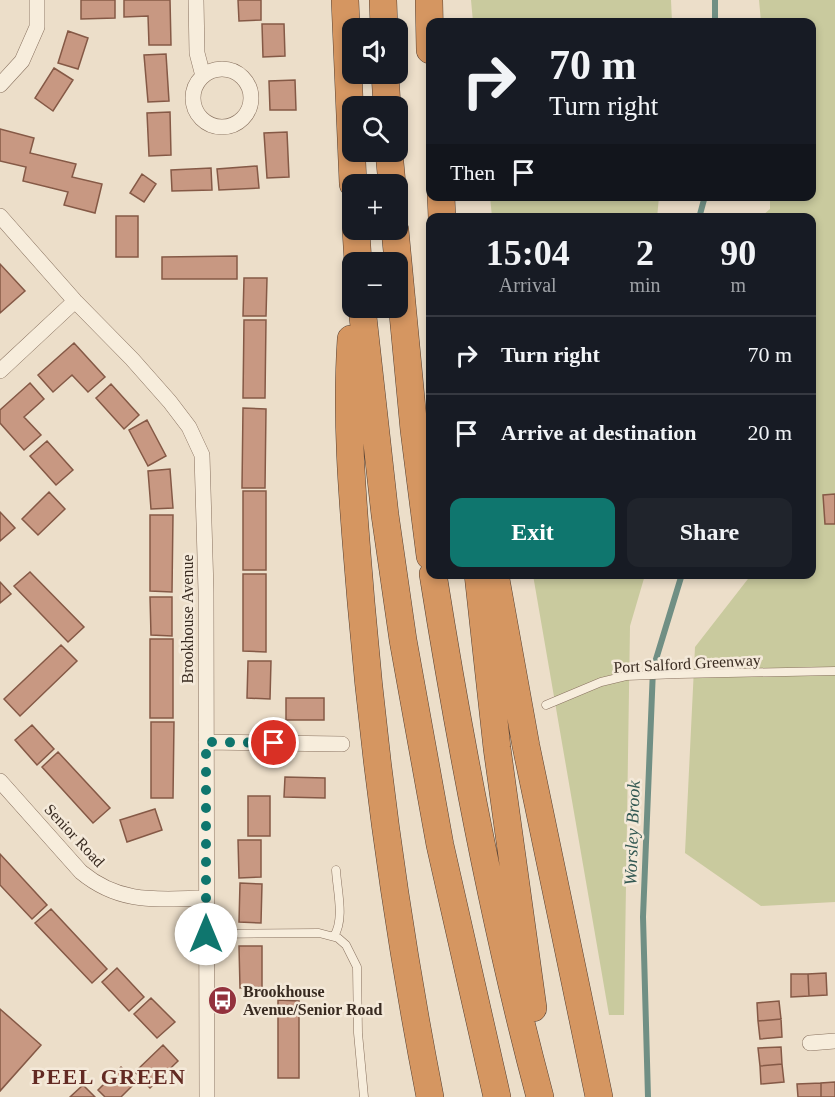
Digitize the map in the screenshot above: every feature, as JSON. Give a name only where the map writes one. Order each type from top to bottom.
[{"type":"highway","points":[[345,0],[353,174]]},
{"type":"highway","points":[[383,0],[384,18]]},
{"type":"highway","points":[[429,0],[429,18]]},
{"type":"highway","points":[[396,240],[414,430],[426,524]]},
{"type":"highway","points":[[353,318],[348,410],[367,670],[387,840],[408,979],[430,1097]]},
{"type":"highway","points":[[363,318],[385,515],[403,640],[440,845],[497,1097]]},
{"type":"highway","points":[[435,579],[460,736],[479,835],[520,1021],[540,1097]]},
{"type":"highway","points":[[479,579],[497,748],[545,1097]]},
{"type":"highway","points":[[496,579],[526,746],[599,1097]]},
{"type":"street","points":[[0,86],[22,61],[37,27],[37,0]]},
{"type":"street","points":[[196,0],[197,53],[203,76]]},
{"type":"street","name":"Brookhouse Avenue","points":[[0,216],[75,301],[170,402],[189,427],[202,455],[205,557],[207,1097]]},
{"type":"street","points":[[0,370],[75,301]]},
{"type":"street","points":[[206,742],[342,744]]},
{"type":"street","name":"Senior Road","points":[[0,781],[81,872],[106,889],[141,899],[206,898]]},
{"type":"street","points":[[810,1043],[835,1041]]},
{"type":"lane","name":"Port Salford Greenway","points":[[546,705],[601,682],[626,676],[835,671]]},
{"type":"lane","points":[[334,936],[340,920],[336,870]]},
{"type":"lane","points":[[206,934],[319,933],[334,936],[346,945],[357,967],[358,1033],[364,1097]]},
{"type":"green space","points":[[471,0],[671,0],[672,18],[473,18]]},
{"type":"green space","points":[[759,0],[835,0],[835,902],[761,906],[685,853],[695,647],[748,579],[816,579],[816,213],[766,213],[770,209],[770,201],[816,201],[816,18],[761,18]]},
{"type":"green space","points":[[490,201],[659,201],[657,213],[492,213]]},
{"type":"green space","points":[[534,579],[644,579],[630,626],[624,1015],[609,1015]]},
{"type":"building","points":[[81,0],[115,0],[115,18],[81,19]]},
{"type":"building","points":[[124,0],[170,0],[171,45],[149,45],[148,16],[124,17]]},
{"type":"building","points":[[238,0],[261,0],[261,20],[239,21]]},
{"type":"building","points":[[262,24],[284,24],[285,56],[263,57]]},
{"type":"building","points":[[68,31],[88,38],[78,69],[58,63]]},
{"type":"building","points":[[166,54],[169,101],[148,102],[144,55]]},
{"type":"building","points":[[54,68],[73,80],[53,111],[35,98]]},
{"type":"building","points":[[295,80],[296,110],[270,110],[269,81]]},
{"type":"building","points":[[170,112],[171,155],[149,156],[147,113]]},
{"type":"building","points":[[0,129],[34,138],[30,153],[76,164],[72,177],[102,184],[95,213],[64,205],[68,192],[23,181],[26,167],[0,161]]},
{"type":"building","points":[[287,132],[289,177],[267,178],[264,133]]},
{"type":"building","points":[[257,166],[259,188],[219,190],[217,169]]},
{"type":"building","points":[[211,168],[212,190],[172,191],[171,170]]},
{"type":"building","points":[[142,174],[156,184],[144,202],[130,193]]},
{"type":"building","points":[[116,216],[138,216],[138,257],[116,257]]},
{"type":"building","points":[[237,256],[237,279],[162,279],[162,257]]},
{"type":"building","points":[[0,264],[25,291],[0,313]]},
{"type":"building","points":[[244,278],[267,278],[266,316],[243,316]]},
{"type":"building","points":[[244,320],[266,320],[265,398],[243,398]]},
{"type":"building","points":[[74,343],[105,377],[88,392],[72,375],[53,392],[38,375]]},
{"type":"building","points":[[30,383],[44,399],[24,417],[41,435],[24,450],[0,423],[0,410]]},
{"type":"building","points":[[111,384],[139,415],[124,429],[96,398]]},
{"type":"building","points":[[243,408],[266,409],[265,488],[242,488]]},
{"type":"building","points":[[147,420],[166,456],[148,466],[129,430]]},
{"type":"building","points":[[47,441],[73,470],[56,485],[30,456]]},
{"type":"building","points":[[170,469],[173,508],[151,509],[148,471]]},
{"type":"building","points":[[243,491],[266,491],[266,570],[243,570]]},
{"type":"building","points":[[49,492],[65,509],[38,535],[22,519]]},
{"type":"building","points":[[835,494],[835,524],[825,524],[823,495]]},
{"type":"building","points":[[0,512],[15,528],[0,541]]},
{"type":"building","points":[[150,515],[173,515],[172,592],[150,591]]},
{"type":"building","points":[[30,572],[84,627],[68,642],[14,586]]},
{"type":"building","points":[[243,574],[266,574],[266,652],[243,651]]},
{"type":"building","points":[[0,582],[11,594],[0,603]]},
{"type":"building","points":[[150,597],[172,597],[172,636],[151,635]]},
{"type":"building","points":[[150,639],[173,639],[173,718],[150,718]]},
{"type":"building","points":[[61,645],[77,661],[20,716],[4,699]]},
{"type":"building","points":[[248,661],[271,661],[270,699],[247,698]]},
{"type":"building","points":[[286,698],[324,698],[324,720],[286,720]]},
{"type":"building","points":[[151,722],[174,722],[173,798],[151,798]]},
{"type":"building","points":[[32,725],[54,749],[37,765],[15,740]]},
{"type":"building","points":[[58,752],[110,808],[93,823],[42,767]]},
{"type":"building","points":[[285,777],[325,778],[325,798],[284,797]]},
{"type":"building","points":[[248,796],[270,796],[270,836],[248,836]]},
{"type":"building","points":[[155,809],[162,830],[127,842],[120,820]]},
{"type":"building","points":[[238,840],[261,840],[261,877],[239,878]]},
{"type":"building","points":[[0,854],[47,905],[32,919],[0,885]]},
{"type":"building","points":[[240,883],[262,884],[261,923],[239,922]]},
{"type":"building","points":[[51,909],[107,969],[92,983],[35,923]]},
{"type":"building","points":[[239,946],[262,946],[262,987],[240,988]]},
{"type":"building","points":[[117,968],[144,997],[129,1011],[102,982]]},
{"type":"building","points":[[826,973],[827,995],[809,996],[808,974]]},
{"type":"building","points":[[791,974],[808,974],[809,996],[791,997]]},
{"type":"building","points":[[151,998],[175,1022],[157,1038],[134,1014]]},
{"type":"building","points":[[278,1000],[299,1001],[299,1078],[278,1078]]},
{"type":"building","points":[[779,1001],[781,1019],[758,1021],[757,1003]]},
{"type":"building","points":[[0,1009],[41,1045],[0,1091]]},
{"type":"building","points":[[781,1019],[782,1037],[760,1039],[758,1021]]},
{"type":"building","points":[[163,1045],[178,1061],[150,1088],[135,1072]]},
{"type":"building","points":[[781,1047],[782,1064],[760,1066],[758,1048]]},
{"type":"building","points":[[782,1064],[784,1082],[761,1084],[760,1066]]},
{"type":"building","points":[[121,1067],[136,1082],[121,1097],[105,1097],[98,1090]]},
{"type":"building","points":[[835,1082],[835,1097],[821,1097],[821,1083]]},
{"type":"building","points":[[821,1083],[821,1097],[798,1097],[797,1084]]},
{"type":"building","points":[[83,1085],[95,1097],[70,1097]]},
{"type":"waterway","name":"Worsley Brook","points":[[715,0],[715,18]]},
{"type":"waterway","name":"Worsley Brook","points":[[700,213],[704,201]]},
{"type":"waterway","name":"Worsley Brook","points":[[648,1097],[643,917],[653,669],[680,579]]},
{"type":"place","name":"Brookhouse Avenue/Senior Road","points":[[222,1000]]},
{"type":"district","name":"PEEL GREEN","points":[[109,1076]]},
{"type":"route","points":[[206,934],[206,742],[274,743]]}]
